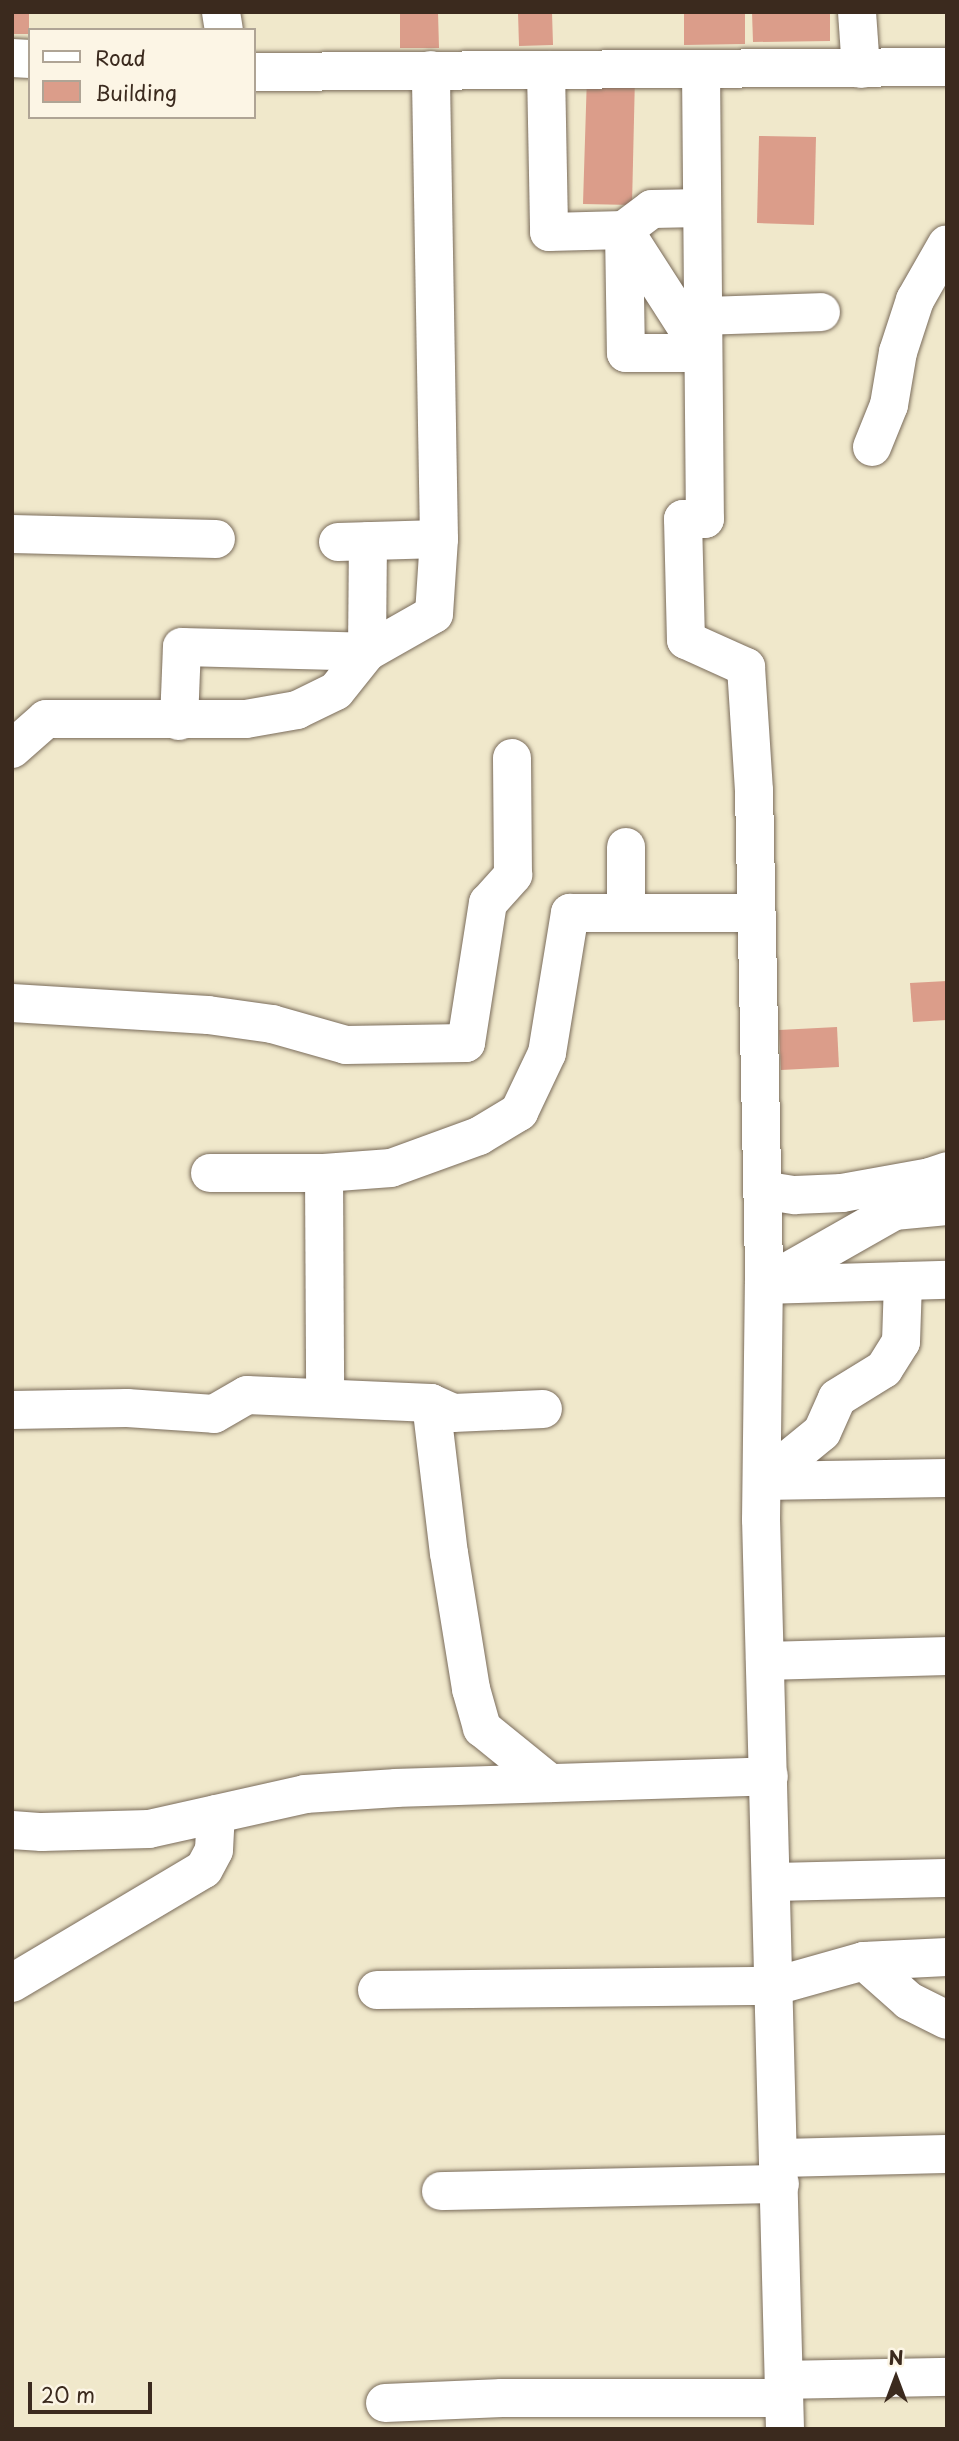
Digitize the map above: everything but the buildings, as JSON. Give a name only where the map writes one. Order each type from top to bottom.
[{"type":"street","points":[[857,12],[861,69]]},
{"type":"street","points":[[256,72],[947,67]]},
{"type":"street","points":[[701,69],[705,519],[683,519],[686,640],[746,667],[754,792],[764,1285],[762,1481],[765,1661],[784,2402]]},
{"type":"street","points":[[12,749],[46,719],[246,719],[297,710],[336,691],[367,652],[434,614],[439,539],[430,70]]},
{"type":"street","points":[[546,70],[548,232],[624,230],[652,209],[702,208]]},
{"type":"street","points":[[624,230],[626,353],[821,312]]},
{"type":"street","points":[[624,230],[703,335]]},
{"type":"street","points":[[872,447],[889,405],[898,352],[915,300],[947,244]]},
{"type":"street","points":[[12,534],[216,539]]},
{"type":"street","points":[[367,652],[353,542],[439,539]]},
{"type":"street","points":[[180,721],[183,647],[367,652]]},
{"type":"street","points":[[12,1003],[208,1014],[272,1024],[346,1045],[466,1043],[488,903],[513,875],[512,758]]},
{"type":"street","points":[[626,847],[626,913]]},
{"type":"street","points":[[210,1173],[324,1173],[391,1168],[479,1136],[519,1112],[547,1053],[570,913],[756,913]]},
{"type":"street","points":[[762,1190],[795,1195],[842,1193],[930,1177],[947,1171]]},
{"type":"street","points":[[324,1173],[325,1397]]},
{"type":"street","points":[[764,1285],[894,1211],[947,1206]]},
{"type":"street","points":[[764,1285],[947,1280]]},
{"type":"street","points":[[762,1481],[822,1432],[837,1398],[884,1369],[901,1342],[903,1281]]},
{"type":"street","points":[[12,1410],[127,1408],[214,1414],[247,1395],[430,1403],[453,1413],[543,1409]]},
{"type":"street","points":[[430,1403],[471,1689],[482,1728],[550,1783]]},
{"type":"street","points":[[762,1481],[947,1478]]},
{"type":"street","points":[[765,1661],[947,1656]]},
{"type":"street","points":[[467,1786],[496,1742]]},
{"type":"street","points":[[12,1829],[42,1832],[149,1829],[305,1794],[769,1776]]},
{"type":"street","points":[[12,1983],[204,1869],[214,1850],[216,1814]]},
{"type":"street","points":[[772,1882],[947,1878]]},
{"type":"street","points":[[377,1990],[775,1986],[864,1961],[947,1957]]},
{"type":"street","points":[[864,1961],[909,2001],[947,2020]]},
{"type":"street","points":[[441,2191],[779,2171],[947,2154]]},
{"type":"street","points":[[385,2403],[502,2399],[784,2402],[947,2377]]}]
